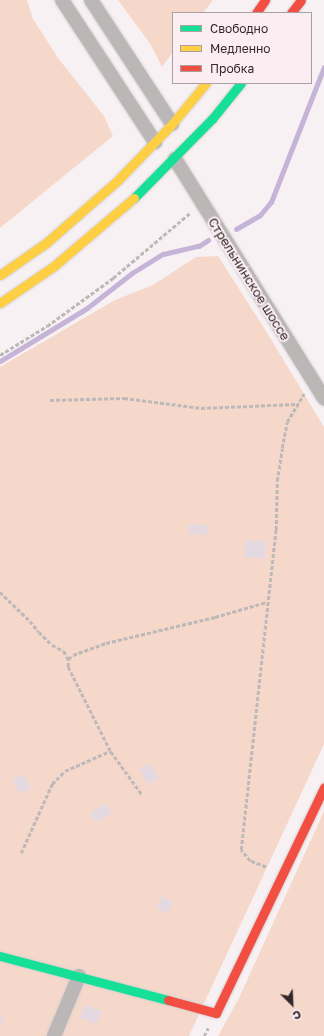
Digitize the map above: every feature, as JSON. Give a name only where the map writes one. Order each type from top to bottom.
[{"type":"main road","points":[[257,12],[265,0]]},
{"type":"main road","points":[[292,12],[301,0]]},
{"type":"main road","points":[[0,275],[46,243],[118,180],[172,124],[205,84]]},
{"type":"main road","points":[[0,303],[54,266],[136,196],[175,159],[212,119],[240,84]]},
{"type":"main road","name":"Стрельнинское шоссе","points":[[172,124],[175,159]]},
{"type":"main road","name":"Стрельнинское шоссе","points":[[154,142],[175,159]]},
{"type":"main road","points":[[0,956],[216,1013],[324,788]]},
{"type":"street","name":"Стрельнинское шоссе","points":[[62,0],[154,142]]},
{"type":"street","name":"Стрельнинское шоссе","points":[[91,0],[172,124]]},
{"type":"street","name":"Стрельнинское шоссе","points":[[175,159],[324,398]]},
{"type":"street","points":[[54,1036],[79,976]]},
{"type":"path","points":[[0,355],[47,326],[113,278],[182,218],[202,204]]},
{"type":"path","points":[[281,878],[275,871],[250,861],[243,855],[241,850],[276,530],[277,480],[288,422],[296,404],[313,380]]},
{"type":"path","points":[[50,400],[124,398],[201,408],[296,404]]},
{"type":"path","points":[[0,592],[30,620],[52,645],[64,651],[68,659],[68,667],[110,751],[141,794]]},
{"type":"path","points":[[68,659],[73,655],[106,643],[215,617],[267,602]]},
{"type":"path","points":[[21,853],[52,784],[65,771],[110,751]]},
{"type":"shaded area","points":[[0,0],[27,0],[33,19],[58,58],[104,116],[113,136],[0,228]]},
{"type":"shaded area","points":[[118,0],[213,0],[204,12],[172,12],[172,53],[162,67],[151,45]]},
{"type":"shaded area","points":[[218,256],[266,331],[324,427],[324,744],[189,1036],[0,1036],[0,367],[115,300],[153,285],[196,257]]},
{"type":"shaded area","points":[[324,811],[324,1036],[218,1036],[239,998]]},
{"type":"building","points":[[189,524],[207,525],[207,535],[189,534]]},
{"type":"building","points":[[245,540],[266,541],[265,559],[244,557]]},
{"type":"building","points":[[150,763],[159,778],[148,784],[139,769]]},
{"type":"building","points":[[24,774],[31,788],[20,794],[12,780]]},
{"type":"building","points":[[106,803],[112,813],[96,823],[90,813]]},
{"type":"building","points":[[162,896],[173,902],[168,914],[156,908]]},
{"type":"building","points":[[85,1005],[102,1011],[96,1024],[80,1018]]},
{"type":"building","points":[[0,1015],[4,1016],[0,1029]]},
{"type":"waterway","points":[[236,229],[260,215],[271,202],[324,67]]},
{"type":"waterway","points":[[0,361],[87,308],[132,273],[163,254],[199,246],[208,240]]},
{"type":"traffic: fast","points":[[134,198],[212,119],[240,84]]},
{"type":"traffic: fast","points":[[0,956],[168,1000]]},
{"type":"traffic: slow","points":[[0,275],[46,243],[118,180],[172,124],[205,84]]},
{"type":"traffic: slow","points":[[0,303],[54,266],[134,198]]},
{"type":"traffic: jam","points":[[257,12],[265,0]]},
{"type":"traffic: jam","points":[[292,12],[301,0]]},
{"type":"traffic: jam","points":[[168,1000],[216,1013],[324,788]]}]
